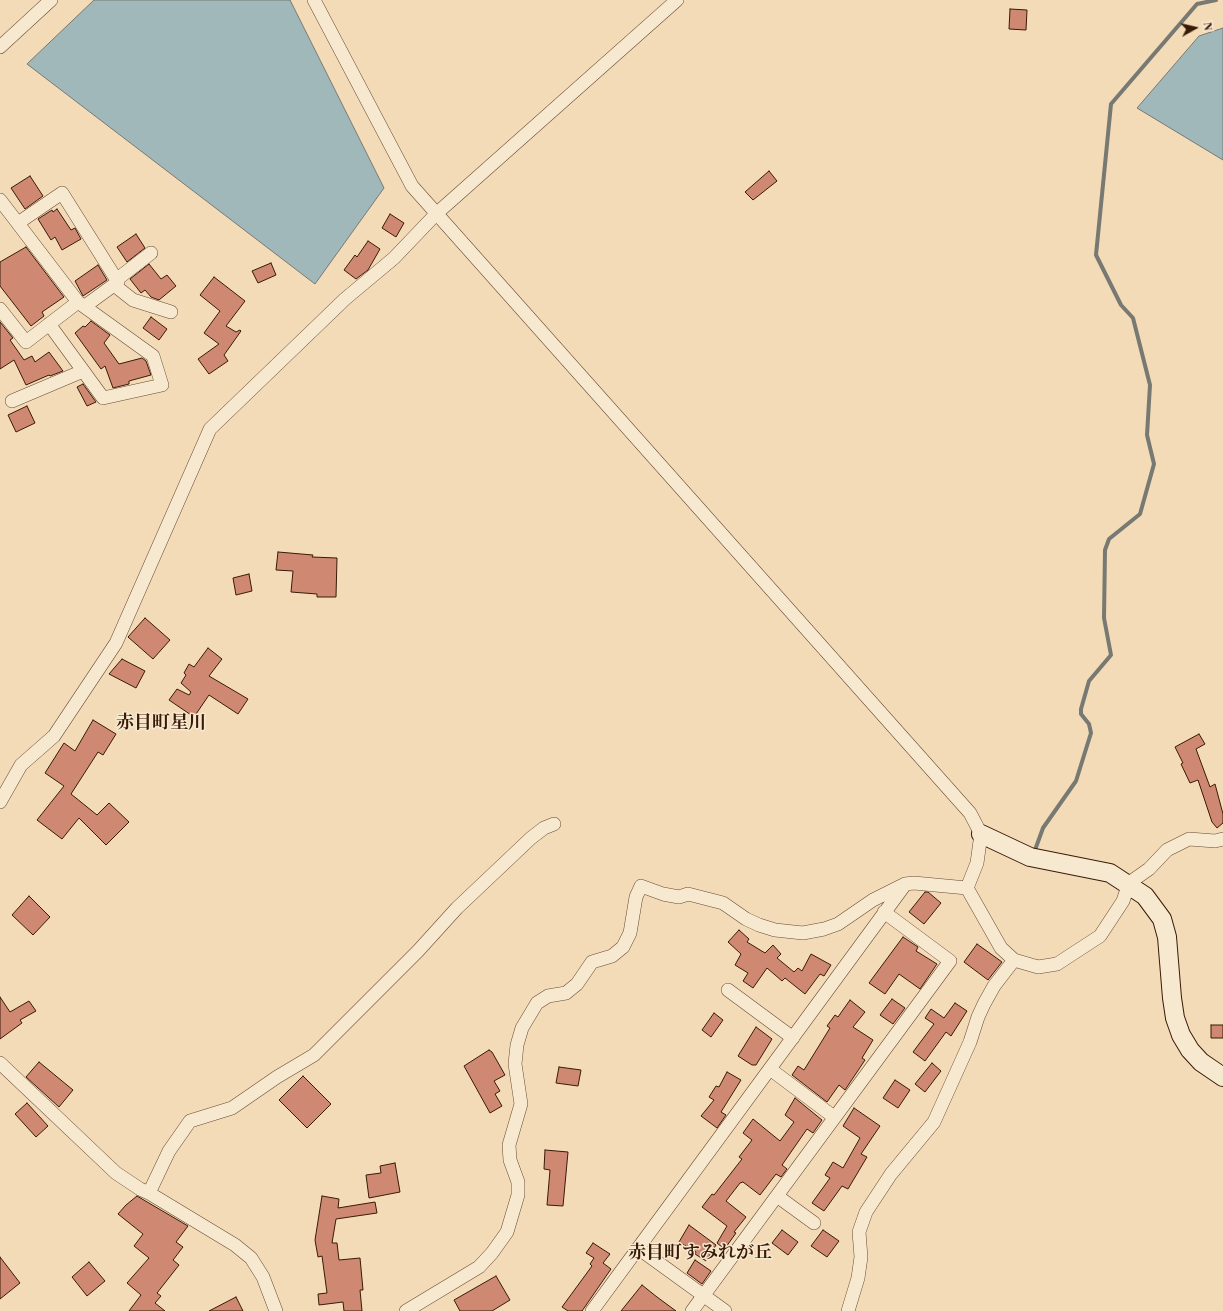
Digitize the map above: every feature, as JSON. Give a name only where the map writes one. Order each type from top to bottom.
[{"type":"street","points":[[0,46],[51,0]]},
{"type":"street","points":[[314,0],[412,186],[970,813],[981,834],[977,863],[967,888]]},
{"type":"street","points":[[0,802],[20,765],[54,736],[116,642],[210,429],[345,299],[394,258],[436,214],[678,0]]},
{"type":"street","points":[[18,223],[62,193],[115,282],[133,300],[171,312]]},
{"type":"street","points":[[0,200],[82,304],[153,356],[162,385],[103,398],[49,324]]},
{"type":"street","points":[[0,309],[26,342],[49,324],[115,282],[151,253]]},
{"type":"street","points":[[12,401],[83,371]]},
{"type":"street","points":[[149,1193],[169,1151],[190,1122],[232,1108],[259,1091],[277,1077],[314,1055],[418,951],[457,908],[531,838],[544,828],[554,824]]},
{"type":"street","points":[[981,834],[1030,857],[1110,873],[1129,883],[1145,896],[1162,919],[1168,937],[1172,998],[1175,1018],[1181,1036],[1190,1050],[1201,1062],[1223,1077]]},
{"type":"street","points":[[967,888],[1001,948],[1014,960],[1038,967],[1057,964],[1070,957],[1100,936],[1123,901],[1129,883],[1149,869],[1167,850],[1189,839],[1215,841],[1223,839]]},
{"type":"street","points":[[406,1311],[479,1267],[492,1254],[507,1232],[518,1195],[518,1182],[510,1160],[509,1145],[521,1104],[515,1064],[517,1045],[522,1028],[537,1003],[548,996],[566,993],[576,984],[592,962],[612,956],[623,948],[630,933],[636,897],[641,886],[663,894],[679,897],[688,894],[723,903],[746,919],[759,925],[775,930],[803,933],[824,929],[838,924],[873,900],[905,884],[914,883],[967,888]]},
{"type":"street","points":[[592,1311],[905,884]]},
{"type":"street","points":[[692,1311],[950,961],[884,912]]},
{"type":"street","points":[[848,1311],[858,1278],[861,1257],[859,1232],[866,1212],[891,1174],[934,1122],[970,1042],[984,1004],[1014,960]]},
{"type":"street","points":[[728,990],[793,1038]]},
{"type":"street","points":[[0,1063],[104,1163],[140,1189],[149,1193],[235,1246],[251,1258],[264,1277],[276,1311]]},
{"type":"street","points":[[770,1069],[834,1117]]},
{"type":"street","points":[[777,1196],[814,1223]]},
{"type":"street","points":[[638,1248],[725,1311]]},
{"type":"water","points":[[94,0],[290,0],[384,188],[315,284],[27,64]]},
{"type":"water","points":[[1223,28],[1223,160],[1137,108],[1199,36]]},
{"type":"building","points":[[1010,9],[1027,10],[1026,30],[1009,29]]},
{"type":"building","points":[[769,171],[777,181],[753,200],[745,192]]},
{"type":"building","points":[[30,176],[43,196],[25,209],[11,188]]},
{"type":"building","points":[[57,209],[71,230],[75,228],[81,239],[62,250],[55,237],[51,240],[38,219],[52,210],[53,212]]},
{"type":"building","points":[[390,214],[404,223],[396,237],[382,228]]},
{"type":"building","points":[[136,234],[145,248],[127,262],[117,247]]},
{"type":"building","points":[[368,241],[380,249],[368,270],[356,279],[344,270],[355,255],[357,257]]},
{"type":"building","points":[[26,247],[64,297],[42,312],[44,316],[31,326],[0,286],[0,262]]},
{"type":"building","points":[[271,263],[276,275],[258,283],[252,271]]},
{"type":"building","points":[[149,264],[161,279],[167,275],[176,286],[159,300],[151,297],[145,290],[141,293],[130,279]]},
{"type":"building","points":[[98,265],[107,280],[83,296],[75,281]]},
{"type":"building","points":[[214,277],[245,301],[226,326],[236,332],[241,331],[224,355],[228,361],[209,374],[198,359],[219,344],[204,333],[220,311],[200,295]]},
{"type":"building","points":[[151,317],[167,329],[159,340],[143,328]]},
{"type":"building","points":[[91,321],[110,335],[104,343],[119,364],[142,358],[146,361],[151,375],[129,381],[129,384],[113,388],[105,366],[101,369],[75,333]]},
{"type":"building","points":[[0,322],[13,338],[10,340],[24,360],[32,356],[35,362],[49,352],[63,371],[50,376],[49,375],[26,385],[14,360],[0,369]]},
{"type":"building","points":[[83,384],[96,402],[87,406],[77,387]]},
{"type":"building","points":[[27,406],[35,423],[16,432],[8,415]]},
{"type":"building","points":[[278,552],[313,555],[312,557],[337,558],[336,597],[317,597],[317,594],[291,592],[293,571],[276,570]]},
{"type":"building","points":[[249,574],[252,591],[236,595],[233,578]]},
{"type":"building","points":[[145,618],[170,640],[153,659],[128,637]]},
{"type":"building","points":[[208,648],[222,659],[209,676],[248,699],[238,714],[209,695],[194,717],[169,700],[177,689],[189,695],[191,692],[181,683],[186,675],[184,673],[189,664],[194,667]]},
{"type":"building","points":[[122,659],[145,671],[136,688],[109,674]]},
{"type":"building","points":[[93,720],[116,734],[103,755],[98,752],[71,794],[97,815],[109,803],[129,822],[106,845],[79,818],[62,839],[37,820],[64,786],[45,773],[64,743],[75,751]]},
{"type":"building","points":[[1199,734],[1205,744],[1196,749],[1210,787],[1215,784],[1223,814],[1223,823],[1217,828],[1212,822],[1198,780],[1190,783],[1181,764],[1183,763],[1175,747]]},
{"type":"building","points":[[925,892],[928,892],[941,903],[924,924],[909,912]]},
{"type":"building","points":[[29,896],[50,917],[33,935],[12,915]]},
{"type":"building","points":[[739,930],[749,939],[747,942],[765,953],[773,945],[781,954],[777,958],[794,972],[798,968],[802,971],[811,954],[831,965],[824,976],[820,974],[805,994],[785,978],[782,981],[767,968],[753,988],[743,981],[748,973],[735,965],[741,954],[728,942]]},
{"type":"building","points":[[903,937],[918,947],[916,951],[937,964],[920,989],[899,974],[885,994],[869,983]]},
{"type":"building","points":[[977,944],[1002,962],[988,980],[964,962]]},
{"type":"building","points":[[0,997],[10,1012],[29,1001],[36,1011],[20,1020],[22,1023],[0,1039]]},
{"type":"building","points":[[892,999],[905,1008],[893,1024],[880,1015]]},
{"type":"building","points":[[850,1000],[865,1012],[853,1027],[873,1040],[862,1058],[865,1060],[845,1090],[839,1085],[827,1102],[792,1075],[798,1066],[804,1070],[830,1028],[827,1026],[835,1015],[838,1017]]},
{"type":"building","points":[[955,1003],[967,1011],[951,1036],[946,1032],[925,1061],[913,1052],[934,1024],[925,1018],[931,1009],[944,1018]]},
{"type":"building","points":[[714,1013],[723,1020],[711,1037],[702,1030]]},
{"type":"building","points":[[1211,1025],[1223,1025],[1223,1038],[1211,1038]]},
{"type":"building","points":[[756,1027],[772,1039],[756,1065],[752,1065],[738,1056]]},
{"type":"building","points":[[489,1050],[492,1052],[505,1075],[494,1081],[500,1091],[495,1094],[502,1106],[490,1113],[464,1066]]},
{"type":"building","points":[[39,1062],[73,1090],[59,1107],[26,1077]]},
{"type":"building","points":[[932,1063],[941,1071],[925,1092],[915,1084]]},
{"type":"building","points":[[559,1067],[581,1070],[578,1086],[556,1083]]},
{"type":"building","points":[[727,1072],[741,1080],[721,1112],[726,1115],[717,1128],[701,1116],[714,1100],[709,1097],[716,1086],[719,1087]]},
{"type":"building","points":[[303,1076],[331,1104],[307,1128],[279,1100]]},
{"type":"building","points":[[895,1080],[910,1090],[898,1108],[883,1098]]},
{"type":"building","points":[[795,1098],[822,1120],[813,1133],[807,1129],[782,1165],[787,1169],[781,1177],[776,1174],[760,1195],[743,1182],[740,1183],[726,1201],[746,1217],[734,1232],[736,1233],[726,1247],[723,1245],[722,1247],[717,1243],[727,1226],[702,1207],[712,1194],[714,1195],[742,1159],[739,1157],[752,1140],[743,1133],[753,1119],[780,1141],[794,1122],[785,1115]]},
{"type":"building","points":[[27,1103],[48,1126],[36,1137],[15,1114]]},
{"type":"building","points":[[854,1108],[880,1126],[861,1154],[867,1157],[848,1189],[842,1186],[824,1211],[812,1203],[830,1178],[825,1175],[833,1162],[843,1168],[860,1138],[843,1126]]},
{"type":"building","points":[[545,1150],[568,1152],[563,1206],[547,1205],[550,1170],[544,1169]]},
{"type":"building","points":[[395,1163],[400,1192],[369,1198],[366,1175],[381,1173],[380,1166]]},
{"type":"building","points":[[137,1196],[188,1226],[176,1242],[183,1247],[173,1260],[179,1265],[157,1293],[161,1296],[155,1303],[165,1311],[129,1311],[141,1295],[127,1283],[149,1258],[134,1246],[143,1234],[118,1214]]},
{"type":"building","points":[[322,1196],[339,1199],[338,1208],[375,1202],[377,1213],[336,1219],[332,1243],[337,1243],[339,1260],[360,1258],[363,1290],[360,1290],[362,1311],[344,1311],[343,1302],[319,1305],[318,1294],[327,1293],[322,1256],[318,1257],[315,1240]]},
{"type":"building","points":[[689,1225],[716,1245],[706,1261],[695,1254],[696,1252],[679,1242]]},
{"type":"building","points":[[782,1230],[798,1242],[788,1255],[772,1243]]},
{"type":"building","points":[[823,1230],[839,1241],[827,1257],[811,1246]]},
{"type":"building","points":[[593,1243],[610,1254],[603,1263],[611,1269],[582,1311],[568,1311],[562,1307],[592,1266],[590,1264],[594,1258],[586,1253]]},
{"type":"building","points":[[0,1257],[20,1283],[0,1299]]},
{"type":"building","points":[[695,1260],[711,1271],[702,1284],[687,1273]]},
{"type":"building","points":[[89,1262],[105,1281],[87,1296],[72,1277]]},
{"type":"building","points":[[496,1276],[510,1300],[492,1311],[460,1311],[454,1300]]},
{"type":"building","points":[[642,1285],[657,1297],[676,1311],[621,1311]]},
{"type":"building","points":[[236,1297],[243,1311],[209,1311]]},
{"type":"waterway","points":[[1035,850],[1043,828],[1076,781],[1091,733],[1089,724],[1081,714],[1081,709],[1089,681],[1111,655],[1104,618],[1105,550],[1109,539],[1140,514],[1154,464],[1147,435],[1150,385],[1133,318],[1121,305],[1096,255],[1111,104],[1197,4],[1216,0]]},
{"type":"district","name":"赤目町星川","points":[[161,724]]},
{"type":"district","name":"赤目町すみれが丘","points":[[700,1254]]}]
